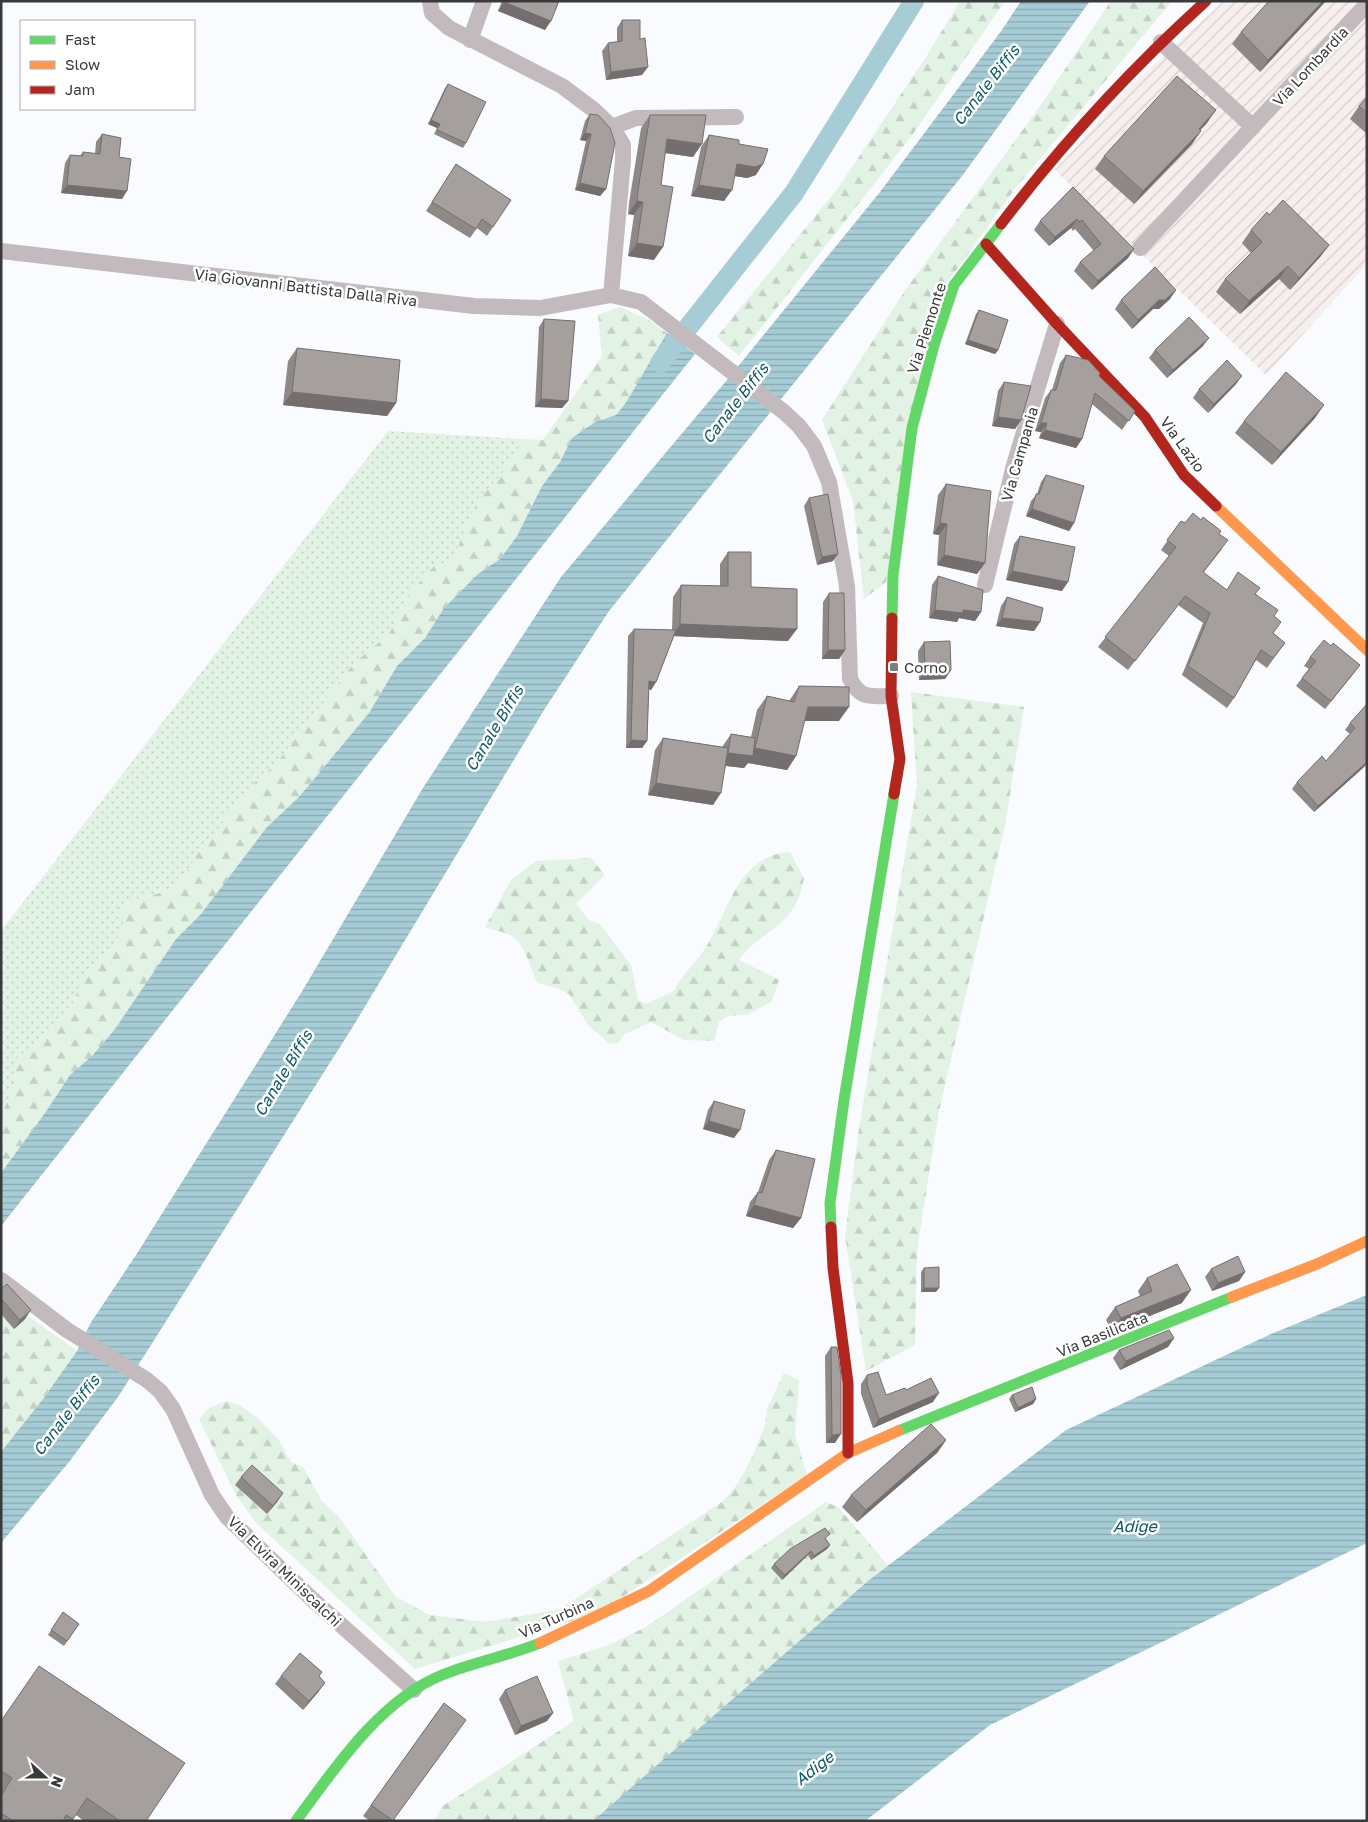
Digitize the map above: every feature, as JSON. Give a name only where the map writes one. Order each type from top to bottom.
[{"type":"street","points":[[430,1],[432,13],[449,28],[562,86],[612,127],[623,145],[623,160],[611,296]]},
{"type":"street","points":[[470,40],[484,1]]},
{"type":"street","name":"Via Piemonte","points":[[848,1453],[848,1383],[833,1268],[830,1203],[844,1100],[900,760],[891,696],[893,575],[912,428],[934,345],[954,285],[1027,190],[1116,89],[1161,42],[1206,1]]},
{"type":"street","name":"Via Lombardia","points":[[1140,248],[1367,4]]},
{"type":"street","points":[[1161,42],[1253,127]]},
{"type":"street","points":[[612,127],[636,118],[736,118]]},
{"type":"street","name":"Via Lazio","points":[[986,244],[1057,324],[1145,417],[1184,475],[1367,650]]},
{"type":"street","name":"Via Giovanni Battista Dalla Riva","points":[[1,251],[474,306],[540,308],[611,296],[641,302],[784,412],[799,426],[814,446],[829,482],[847,586],[850,679],[856,691],[866,696],[891,696]]},
{"type":"street","name":"Via Campania","points":[[985,585],[1014,465],[1057,324]]},
{"type":"street","name":"Via Basilicata","points":[[848,1453],[946,1410],[1308,1268],[1367,1241]]},
{"type":"street","name":"Via Elvira Miniscalchi","points":[[1,1280],[67,1330],[147,1380],[160,1391],[173,1409],[212,1495],[227,1517],[313,1600],[414,1690]]},
{"type":"street","name":"Via Turbina","points":[[296,1821],[340,1761],[377,1720],[414,1690],[441,1675],[538,1644],[649,1591],[848,1453]]},
{"type":"shaded area","points":[[1224,1],[1367,1],[1367,264],[1266,375],[1055,170],[1129,87]]},
{"type":"green space","points":[[960,1],[1005,1],[911,137],[739,356],[717,337],[838,188],[926,57]]},
{"type":"green space","points":[[1111,1],[1172,1],[1014,190],[947,283],[886,582],[864,599],[853,501],[822,420],[904,292],[1036,112]]},
{"type":"green space","points":[[620,307],[649,320],[667,333],[625,404],[616,415],[595,422],[572,438],[560,462],[542,486],[517,536],[500,559],[478,574],[444,608],[425,638],[397,666],[369,713],[299,797],[267,827],[201,914],[176,939],[115,1029],[93,1055],[70,1075],[1,1173],[1,1116],[15,1084],[16,1059],[45,1034],[73,1003],[82,980],[100,956],[113,948],[125,925],[113,911],[137,899],[171,890],[189,869],[202,846],[216,834],[230,811],[258,779],[275,765],[354,663],[389,634],[408,595],[434,566],[453,560],[476,506],[515,457],[521,439],[543,440],[602,356],[598,315]]},
{"type":"green space","points":[[388,431],[521,439],[515,457],[476,506],[453,560],[434,566],[408,595],[389,634],[354,663],[275,765],[258,779],[230,811],[216,834],[202,846],[189,869],[171,890],[137,899],[114,911],[125,924],[113,948],[100,956],[82,980],[73,1003],[45,1034],[16,1059],[15,1084],[1,1116],[1,931]]},
{"type":"green space","points":[[911,692],[1024,707],[1005,825],[939,1111],[917,1250],[915,1345],[866,1371],[845,1236],[859,1128],[917,785]]},
{"type":"green space","points":[[790,852],[804,878],[793,908],[778,926],[759,940],[739,960],[779,980],[772,1001],[749,1014],[729,1016],[719,1021],[714,1041],[684,1040],[651,1022],[625,1034],[618,1043],[610,1044],[588,1025],[569,994],[557,988],[538,983],[517,940],[512,936],[485,927],[511,880],[536,861],[591,858],[605,875],[576,904],[589,920],[600,924],[631,965],[638,1000],[647,1004],[674,991],[706,947],[737,887],[747,874],[758,863],[772,855]]},
{"type":"green space","points":[[1,1297],[77,1351],[43,1399],[1,1452]]},
{"type":"green space","points":[[784,1373],[799,1380],[795,1435],[807,1475],[598,1613],[415,1669],[256,1523],[236,1495],[199,1419],[209,1408],[227,1401],[239,1405],[258,1418],[278,1439],[291,1462],[303,1467],[321,1500],[339,1517],[395,1596],[429,1615],[486,1622],[560,1609],[722,1502],[737,1485],[752,1457],[765,1425],[767,1409]]},
{"type":"green space","points":[[826,1502],[838,1507],[892,1570],[672,1821],[434,1821],[443,1806],[574,1721],[558,1661],[609,1645],[646,1627]]},
{"type":"water","name":"Canale Biffis","points":[[1021,1],[1090,1],[962,176],[609,611],[544,710],[352,1028],[118,1397],[69,1462],[1,1543],[1,1452],[43,1399],[77,1351],[90,1324],[136,1255],[301,993],[423,788],[561,577],[727,380],[880,192],[1002,30]]},
{"type":"water","points":[[667,333],[695,354],[1,1226],[1,1173],[70,1075],[93,1055],[115,1029],[176,939],[201,914],[267,827],[299,797],[369,713],[397,666],[425,638],[444,608],[478,574],[500,559],[517,536],[542,486],[560,462],[572,438],[595,422],[616,415],[625,404]]},
{"type":"water","name":"Adige","points":[[1367,1295],[1367,1543],[990,1725],[865,1821],[593,1821],[868,1581],[1066,1430],[1271,1334]]},
{"type":"building","points":[[504,1],[559,1],[551,21]]},
{"type":"building","points":[[1269,1],[1323,1],[1268,60],[1241,32]]},
{"type":"building","points":[[622,20],[640,20],[640,39],[645,38],[648,67],[611,72],[608,43],[622,41]]},
{"type":"building","points":[[1177,76],[1216,110],[1199,129],[1201,131],[1143,191],[1104,156]]},
{"type":"building","points":[[448,84],[486,102],[466,143],[437,130],[440,124],[431,120]]},
{"type":"building","points":[[1367,97],[1367,113],[1359,106]]},
{"type":"building","points":[[590,114],[598,115],[610,128],[615,143],[606,189],[580,183],[591,134],[585,133]]},
{"type":"building","points":[[650,115],[706,115],[702,144],[667,139],[661,185],[673,187],[663,247],[637,243],[643,202],[637,201],[638,190]]},
{"type":"building","points":[[102,134],[121,138],[119,157],[131,159],[127,191],[67,185],[70,155],[83,156],[83,152],[100,154]]},
{"type":"building","points":[[709,135],[739,140],[739,144],[768,149],[763,164],[755,167],[737,164],[732,190],[699,185]]},
{"type":"building","points":[[456,164],[511,200],[493,227],[482,219],[476,229],[432,202]]},
{"type":"building","points":[[1073,187],[1134,249],[1098,281],[1080,262],[1101,244],[1082,220],[1079,222],[1077,219],[1055,237],[1040,221]]},
{"type":"building","points":[[1283,200],[1329,245],[1299,278],[1288,266],[1249,301],[1225,279],[1262,242],[1251,230],[1267,212],[1269,215]]},
{"type":"building","points":[[1155,267],[1176,290],[1165,300],[1159,300],[1138,320],[1121,300]]},
{"type":"building","points":[[979,310],[1008,320],[998,350],[968,340]]},
{"type":"building","points":[[1189,317],[1209,338],[1173,370],[1155,350]]},
{"type":"building","points":[[544,319],[575,321],[568,401],[541,399]]},
{"type":"building","points":[[297,348],[400,360],[396,403],[292,392]]},
{"type":"building","points":[[1066,355],[1088,360],[1100,373],[1099,376],[1135,411],[1129,421],[1095,393],[1082,439],[1045,430],[1047,423],[1041,423],[1051,390],[1056,390]]},
{"type":"building","points":[[1227,360],[1242,376],[1214,404],[1199,389]]},
{"type":"building","points":[[1286,372],[1324,405],[1281,452],[1244,421]]},
{"type":"building","points":[[1004,382],[1031,386],[1021,420],[998,417]]},
{"type":"building","points":[[1046,475],[1084,486],[1074,523],[1032,509],[1036,494],[1039,494]]},
{"type":"building","points":[[946,484],[991,491],[985,563],[944,555],[947,524],[940,523]]},
{"type":"building","points":[[828,494],[838,554],[822,557],[809,498]]},
{"type":"building","points":[[1193,513],[1201,520],[1203,517],[1221,531],[1219,534],[1228,540],[1203,572],[1227,590],[1238,572],[1260,588],[1255,594],[1278,610],[1274,616],[1281,622],[1273,633],[1285,643],[1273,658],[1261,650],[1234,698],[1188,666],[1210,613],[1185,596],[1135,661],[1105,637],[1176,547],[1167,540],[1181,521],[1185,523]]},
{"type":"building","points":[[1020,536],[1075,547],[1068,582],[1012,571]]},
{"type":"building","points":[[728,552],[751,552],[751,587],[797,589],[797,629],[680,624],[681,585],[728,586]]},
{"type":"building","points":[[938,576],[983,590],[981,612],[963,610],[963,613],[935,610]]},
{"type":"building","points":[[829,593],[844,593],[845,650],[828,650]]},
{"type":"building","points":[[1007,597],[1043,608],[1040,622],[1002,618]]},
{"type":"building","points":[[634,629],[676,630],[656,682],[649,681],[647,741],[631,740]]},
{"type":"building","points":[[1324,640],[1331,646],[1333,643],[1360,665],[1331,701],[1302,678],[1316,661],[1310,657]]},
{"type":"building","points":[[950,641],[951,670],[925,671],[924,642]]},
{"type":"building","points":[[799,686],[849,687],[849,707],[808,707],[796,756],[755,748],[767,696],[794,702]]},
{"type":"building","points":[[1367,704],[1367,762],[1318,806],[1297,782],[1322,756],[1326,761],[1355,728],[1350,723]]},
{"type":"building","points":[[731,734],[755,738],[753,756],[728,753]]},
{"type":"building","points":[[663,738],[728,748],[721,793],[656,783]]},
{"type":"building","points":[[714,1101],[745,1110],[740,1130],[709,1121]]},
{"type":"building","points":[[776,1150],[815,1159],[801,1218],[754,1205],[758,1192],[762,1193]]},
{"type":"building","points":[[1238,1256],[1245,1272],[1218,1283],[1211,1269]]},
{"type":"building","points":[[1177,1264],[1191,1290],[1121,1318],[1115,1307],[1152,1291],[1147,1278]]},
{"type":"building","points":[[939,1267],[939,1288],[924,1288],[924,1268]]},
{"type":"building","points":[[7,1284],[31,1310],[20,1320],[1,1299],[1,1289]]},
{"type":"building","points":[[1169,1330],[1174,1338],[1126,1361],[1119,1350]]},
{"type":"building","points":[[831,1347],[837,1347],[841,1375],[841,1434],[832,1435]]},
{"type":"building","points":[[878,1372],[886,1395],[905,1388],[906,1390],[931,1378],[939,1393],[879,1419],[867,1385],[867,1375]]},
{"type":"building","points":[[1032,1387],[1036,1399],[1018,1408],[1012,1395]]},
{"type":"building","points":[[931,1424],[946,1440],[866,1510],[851,1495]]},
{"type":"building","points":[[252,1465],[283,1493],[273,1506],[241,1477]]},
{"type":"building","points":[[825,1528],[830,1534],[825,1538],[830,1545],[814,1556],[811,1551],[785,1575],[774,1564],[790,1549]]},
{"type":"building","points":[[63,1612],[79,1624],[67,1641],[51,1630]]},
{"type":"building","points":[[300,1653],[322,1672],[319,1676],[325,1683],[309,1701],[281,1676]]},
{"type":"building","points":[[39,1666],[185,1763],[146,1821],[120,1821],[87,1798],[73,1819],[66,1815],[63,1821],[13,1821],[1,1813],[1,1796],[12,1778],[1,1771],[1,1721]]},
{"type":"building","points":[[537,1676],[553,1713],[521,1726],[505,1690]]},
{"type":"building","points":[[444,1703],[466,1720],[394,1819],[396,1821],[391,1821],[371,1805]]},
{"type":"waterway","points":[[660,363],[794,193],[914,1]]},
{"type":"traffic: fast","points":[[892,618],[893,575],[912,428],[934,345],[954,285],[1001,224]]},
{"type":"traffic: fast","points":[[831,1227],[830,1203],[844,1100],[894,794]]},
{"type":"traffic: fast","points":[[898,1431],[1232,1297]]},
{"type":"traffic: fast","points":[[296,1821],[360,1738],[398,1701],[419,1686],[442,1675],[540,1643]]},
{"type":"traffic: slow","points":[[1216,506],[1367,650]]},
{"type":"traffic: slow","points":[[1232,1297],[1317,1264],[1367,1241]]},
{"type":"traffic: slow","points":[[540,1643],[649,1591],[848,1453],[898,1431]]},
{"type":"traffic: jam","points":[[1001,224],[1048,165],[1098,108],[1151,53],[1206,1]]},
{"type":"traffic: jam","points":[[986,244],[1057,324],[1145,417],[1184,475],[1216,506]]},
{"type":"traffic: jam","points":[[892,618],[891,696],[900,759],[894,794]]},
{"type":"traffic: jam","points":[[831,1227],[833,1268],[848,1383],[848,1453]]},
{"type":"place","name":"Corno","points":[[894,667]]}]
